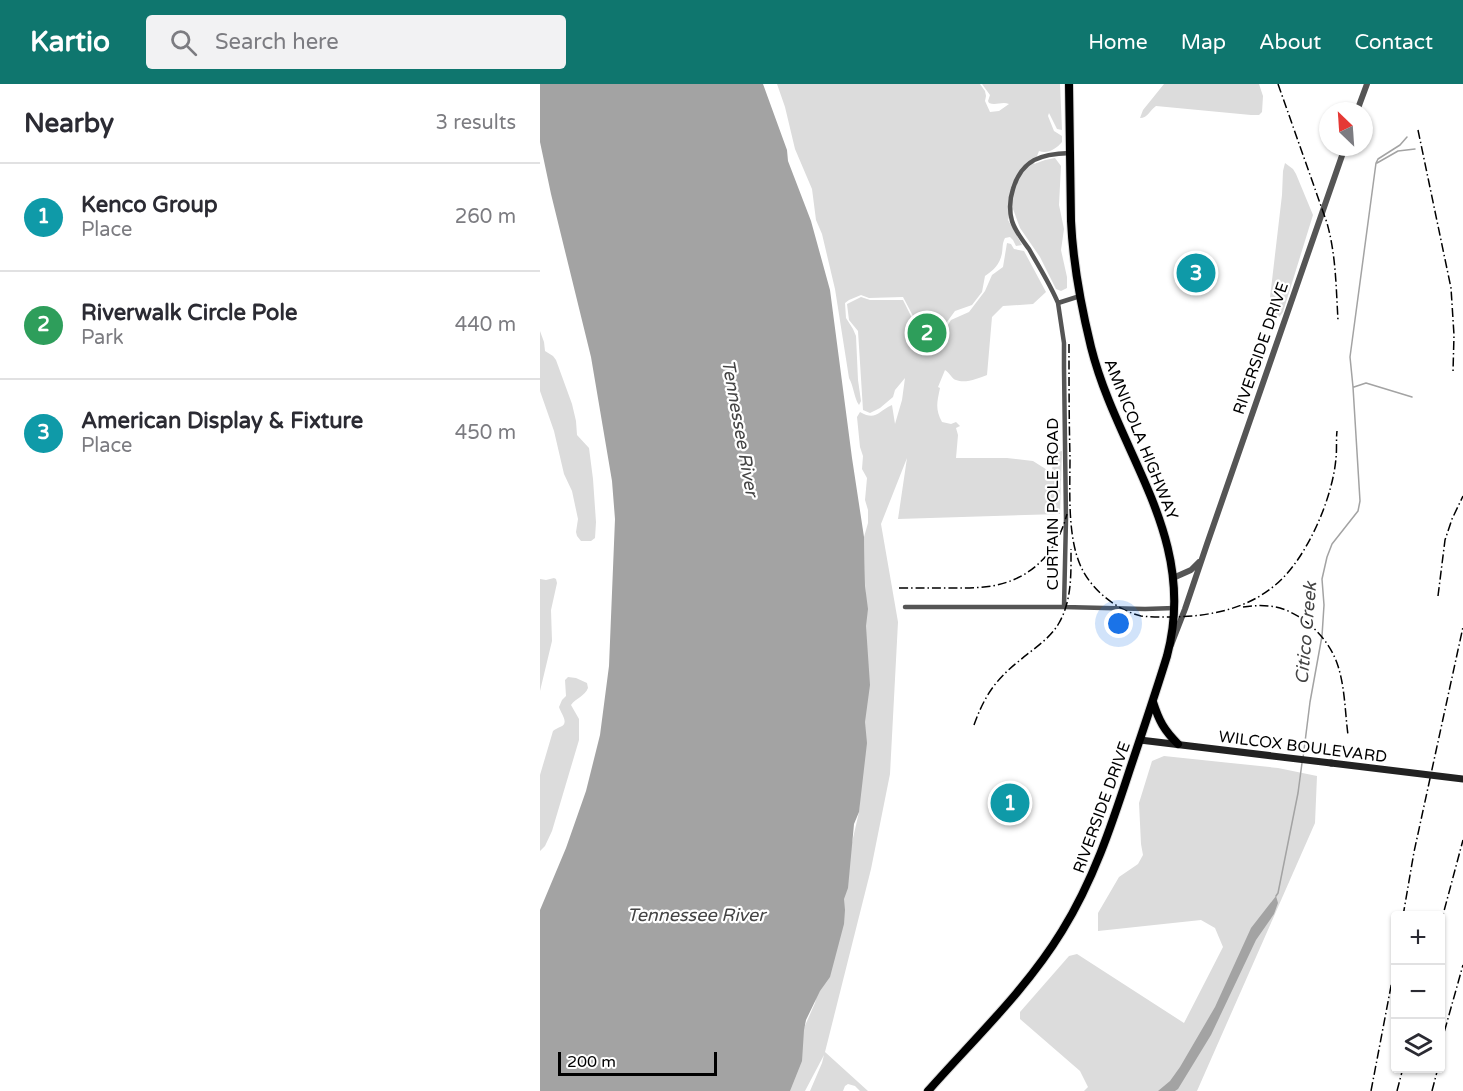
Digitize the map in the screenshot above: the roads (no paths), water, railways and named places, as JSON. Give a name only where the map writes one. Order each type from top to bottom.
[{"type":"main road","name":"AMNICOLA HIGHWAY","points":[[1069,84],[1071,222],[1080,296],[1101,380],[1162,525],[1168,546],[1174,589]]},
{"type":"main road","name":"RIVERSIDE DRIVE","points":[[928,1091],[1018,992],[1041,963],[1062,932],[1088,884],[1103,850],[1170,648],[1175,608],[1174,589]]},
{"type":"main road","points":[[1153,701],[1161,724],[1178,744]]},
{"type":"main road","name":"WILCOX BOULEVARD","points":[[1140,740],[1463,779]]},
{"type":"street","points":[[1360,102],[1366,84]]},
{"type":"street","name":"CURTAIN POLE ROAD","points":[[905,607],[1064,607],[1066,519],[1064,344],[1058,303],[1041,269],[1013,224],[1009,202],[1019,173],[1026,165],[1052,154],[1070,153]]},
{"type":"street","name":"RIVERSIDE DRIVE","points":[[1170,648],[1342,156]]},
{"type":"street","points":[[1058,303],[1080,296]]},
{"type":"street","points":[[1173,578],[1191,570],[1202,560]]},
{"type":"street","points":[[1064,607],[1175,608]]},
{"type":"water","name":"Tennessee River","points":[[540,84],[763,84],[787,150],[788,161],[811,221],[830,290],[864,537],[870,685],[865,722],[867,743],[859,812],[854,824],[848,888],[844,899],[844,924],[830,977],[820,991],[806,1020],[802,1061],[790,1091],[540,1091],[540,910],[566,848],[586,791],[600,735],[609,666],[615,519],[612,481],[591,357],[540,142]]},
{"type":"water","points":[[1276,896],[1278,903],[1274,914],[1256,940],[1211,1035],[1178,1089],[1158,1091],[1170,1081],[1180,1067],[1215,1007],[1251,928]]},
{"type":"waterway","name":"Citico Creek","points":[[1303,758],[1322,636],[1324,605],[1322,579],[1332,544],[1358,511],[1360,501],[1350,357],[1376,163],[1407,137]]},
{"type":"waterway","name":"Citico Creek","points":[[1377,163],[1398,151],[1415,149]]},
{"type":"waterway","points":[[1354,387],[1366,383],[1412,397]]},
{"type":"waterway","name":"Citico Creek","points":[[1276,896],[1298,793],[1302,763]]},
{"type":"railway","points":[[1278,84],[1327,223],[1334,259],[1338,320]]},
{"type":"railway","points":[[1418,130],[1451,288],[1454,335],[1453,372]]},
{"type":"railway","points":[[1069,344],[1070,499],[1077,557],[1092,585],[1099,592],[1123,609],[1141,616],[1168,617],[1219,612],[1250,601],[1278,583],[1306,546],[1326,502],[1334,472],[1337,431]]},
{"type":"railway","points":[[1438,596],[1445,540],[1463,496]]},
{"type":"railway","points":[[899,588],[983,587],[1019,577],[1041,562],[1049,552],[1063,528],[1067,514]]},
{"type":"railway","points":[[974,725],[986,697],[997,682],[1046,639],[1059,623],[1069,596],[1071,549]]},
{"type":"railway","points":[[1243,607],[1280,608],[1308,623],[1323,638],[1338,666],[1348,735]]},
{"type":"railway","points":[[1404,911],[1414,852],[1463,627]]},
{"type":"railway","points":[[1444,911],[1463,840]]},
{"type":"railway","points":[[1371,1091],[1395,965]]},
{"type":"railway","points":[[1445,1029],[1463,965]]},
{"type":"railway","points":[[1397,1091],[1402,1073]]},
{"type":"railway","points":[[1432,1091],[1437,1073]]},
{"type":"place","name":"American Display & Fixture","points":[[1196,273]]},
{"type":"place","name":"Riverwalk Circle Pole","points":[[927,333]]},
{"type":"place","name":"Kenco Group","points":[[1010,803]]}]
